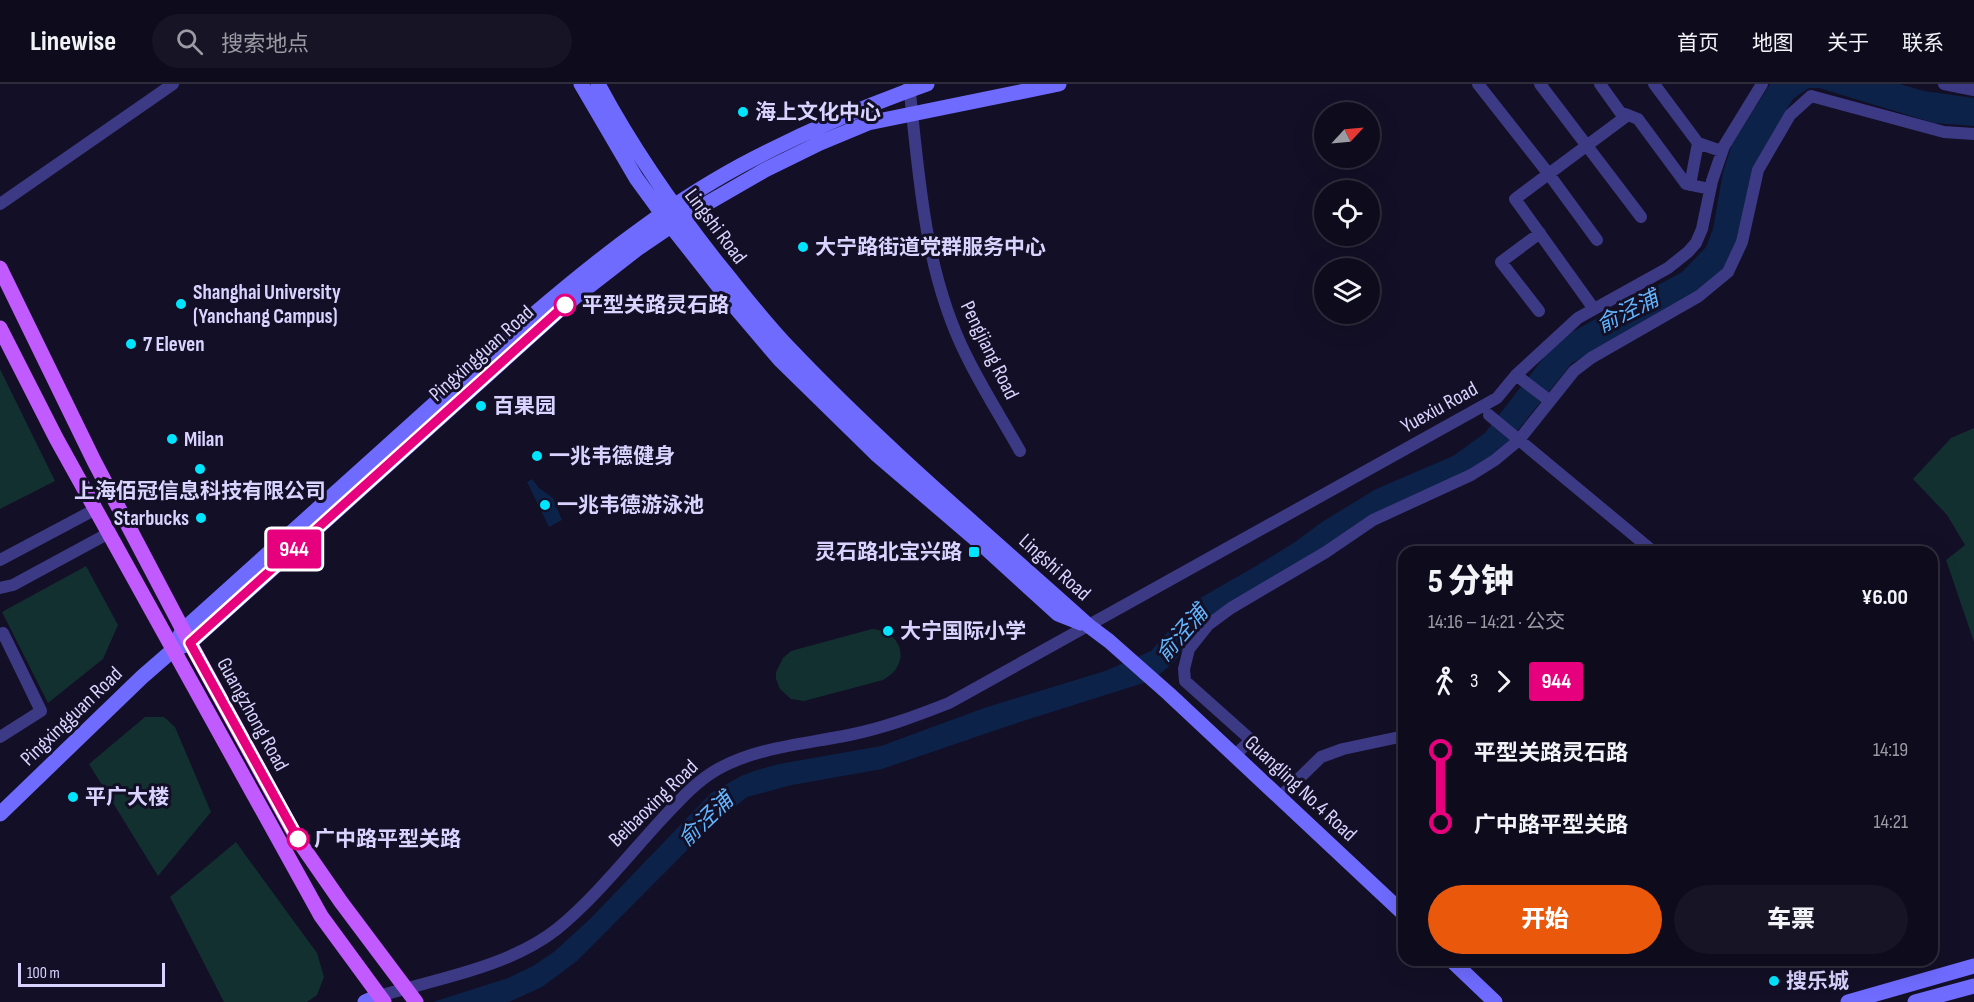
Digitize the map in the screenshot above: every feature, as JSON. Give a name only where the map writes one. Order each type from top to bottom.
[{"type":"main road","name":"Guangzhong Road","points":[[0,268],[94,461],[186,636],[298,840],[416,1002]]},
{"type":"main road","name":"Guangzhong Road","points":[[0,328],[56,438],[321,916],[376,1000]]},
{"type":"street","points":[[0,204],[173,84]]},
{"type":"street","name":"Lingshi Road","points":[[581,84],[636,178],[673,216],[788,347],[829,389],[1089,626]]},
{"type":"street","name":"Lingshi Road","points":[[598,84],[673,216]]},
{"type":"street","name":"Pingxingguan Road","points":[[0,814],[186,636],[565,305],[673,216],[753,159],[909,87],[927,84]]},
{"type":"street","name":"Pingxingguan Road","points":[[673,216],[820,143],[868,123],[1059,84]]},
{"type":"street","points":[[1540,84],[1641,217]]},
{"type":"street","points":[[1600,84],[1620,112],[1638,119],[1686,184],[1710,189]]},
{"type":"street","points":[[1654,84],[1698,143],[1721,151]]},
{"type":"street","name":"Yuexiu Road","points":[[1089,626],[1497,398],[1516,375],[1578,318],[1668,268],[1688,252],[1696,243],[1702,229],[1721,151],[1762,84]]},
{"type":"street","points":[[1944,84],[1974,90]]},
{"type":"street","points":[[1480,85],[1597,240]]},
{"type":"street","name":"Pengjiang Road","points":[[909,87],[913,137],[932,262],[946,307],[965,355],[1020,451]]},
{"type":"street","points":[[1234,756],[1251,740],[1185,681],[1184,669],[1189,649],[1208,625],[1231,608],[1326,552],[1373,520],[1471,475],[1495,460],[1518,439],[1574,370],[1699,296],[1728,272],[1742,242],[1758,170],[1790,115],[1811,96],[1944,132],[1974,134]]},
{"type":"street","points":[[1594,309],[1515,200],[1628,115]]},
{"type":"street","points":[[1690,185],[1698,143]]},
{"type":"street","points":[[1539,311],[1501,262],[1540,233]]},
{"type":"street","points":[[1516,375],[1550,401]]},
{"type":"street","points":[[1489,415],[1647,546]]},
{"type":"street","points":[[0,560],[96,509]]},
{"type":"street","points":[[0,588],[14,585],[108,533]]},
{"type":"street","name":"Guangling No.4 Road","points":[[1089,626],[1169,694],[1398,908]]},
{"type":"street","name":"Beibaoxing Road","points":[[376,1000],[406,988],[497,961],[546,936],[584,902],[686,794],[719,769],[760,752],[859,733],[924,713],[972,691],[1089,626]]},
{"type":"street","points":[[0,635],[3,633],[41,711],[0,737]]},
{"type":"street","points":[[1280,797],[1321,757],[1343,749],[1398,737]]},
{"type":"street","points":[[1457,966],[1495,1002]]},
{"type":"street","points":[[1848,1002],[1974,966]]},
{"type":"street","points":[[1915,1002],[1974,986]]},
{"type":"green space","points":[[0,369],[55,481],[0,509]]},
{"type":"green space","points":[[1974,428],[1974,642],[1946,560],[1965,545],[1947,515],[1913,479],[1951,438]]},
{"type":"green space","points":[[86,566],[118,625],[103,659],[48,703],[2,612]]},
{"type":"green space","points":[[872,629],[883,631],[891,636],[900,649],[898,666],[883,680],[804,701],[791,699],[780,689],[776,672],[783,658],[791,651]]},
{"type":"green space","points":[[145,717],[164,717],[175,727],[211,812],[158,876],[89,764]]},
{"type":"green space","points":[[236,842],[317,953],[324,977],[317,995],[307,1002],[224,1002],[170,897]]},
{"type":"water","name":"俞泾浦","points":[[1770,84],[1900,84],[1924,91],[1974,98],[1974,126],[1934,123],[1819,88],[1809,88],[1793,99],[1754,166],[1738,241],[1726,266],[1712,282],[1572,363],[1501,451],[1486,463],[1434,487],[1198,631],[1174,662],[1153,680],[882,769],[792,785],[747,797],[712,825],[577,961],[542,987],[509,1002],[433,1002],[508,978],[533,966],[555,951],[591,918],[711,793],[741,776],[779,764],[881,746],[984,708],[1105,671],[1151,651],[1188,609],[1202,597],[1295,542],[1322,522],[1376,489],[1453,456],[1485,433],[1552,347],[1568,334],[1682,272],[1706,247],[1713,229],[1723,172],[1732,144]]},
{"type":"water","points":[[532,479],[539,488],[553,498],[562,520],[549,527],[527,482]]},
{"type":"bus line","name":"944","points":[[298,839],[190,643],[565,305]]},
{"type":"place","name":"海上文化中心","points":[[743,112]]},
{"type":"place","name":"大宁路街道党群服务中心","points":[[803,247]]},
{"type":"place","name":"Shanghai University (Yanchang Campus)","points":[[181,304]]},
{"type":"place","name":"平型关路灵石路","points":[[565,305]]},
{"type":"place","name":"7 Eleven","points":[[131,344]]},
{"type":"place","name":"百果园","points":[[481,406]]},
{"type":"place","name":"Milan","points":[[172,439]]},
{"type":"place","name":"一兆韦德健身","points":[[537,456]]},
{"type":"place","name":"上海佰冠信息科技有限公司","points":[[200,469]]},
{"type":"place","name":"一兆韦德游泳池","points":[[545,505]]},
{"type":"place","name":"Starbucks","points":[[201,518]]},
{"type":"place","name":"灵石路北宝兴路","points":[[974,552]]},
{"type":"place","name":"大宁国际小学","points":[[888,631]]},
{"type":"place","name":"平广大楼","points":[[73,797]]},
{"type":"place","name":"广中路平型关路","points":[[298,839]]},
{"type":"place","name":"搜乐城","points":[[1774,981]]}]
